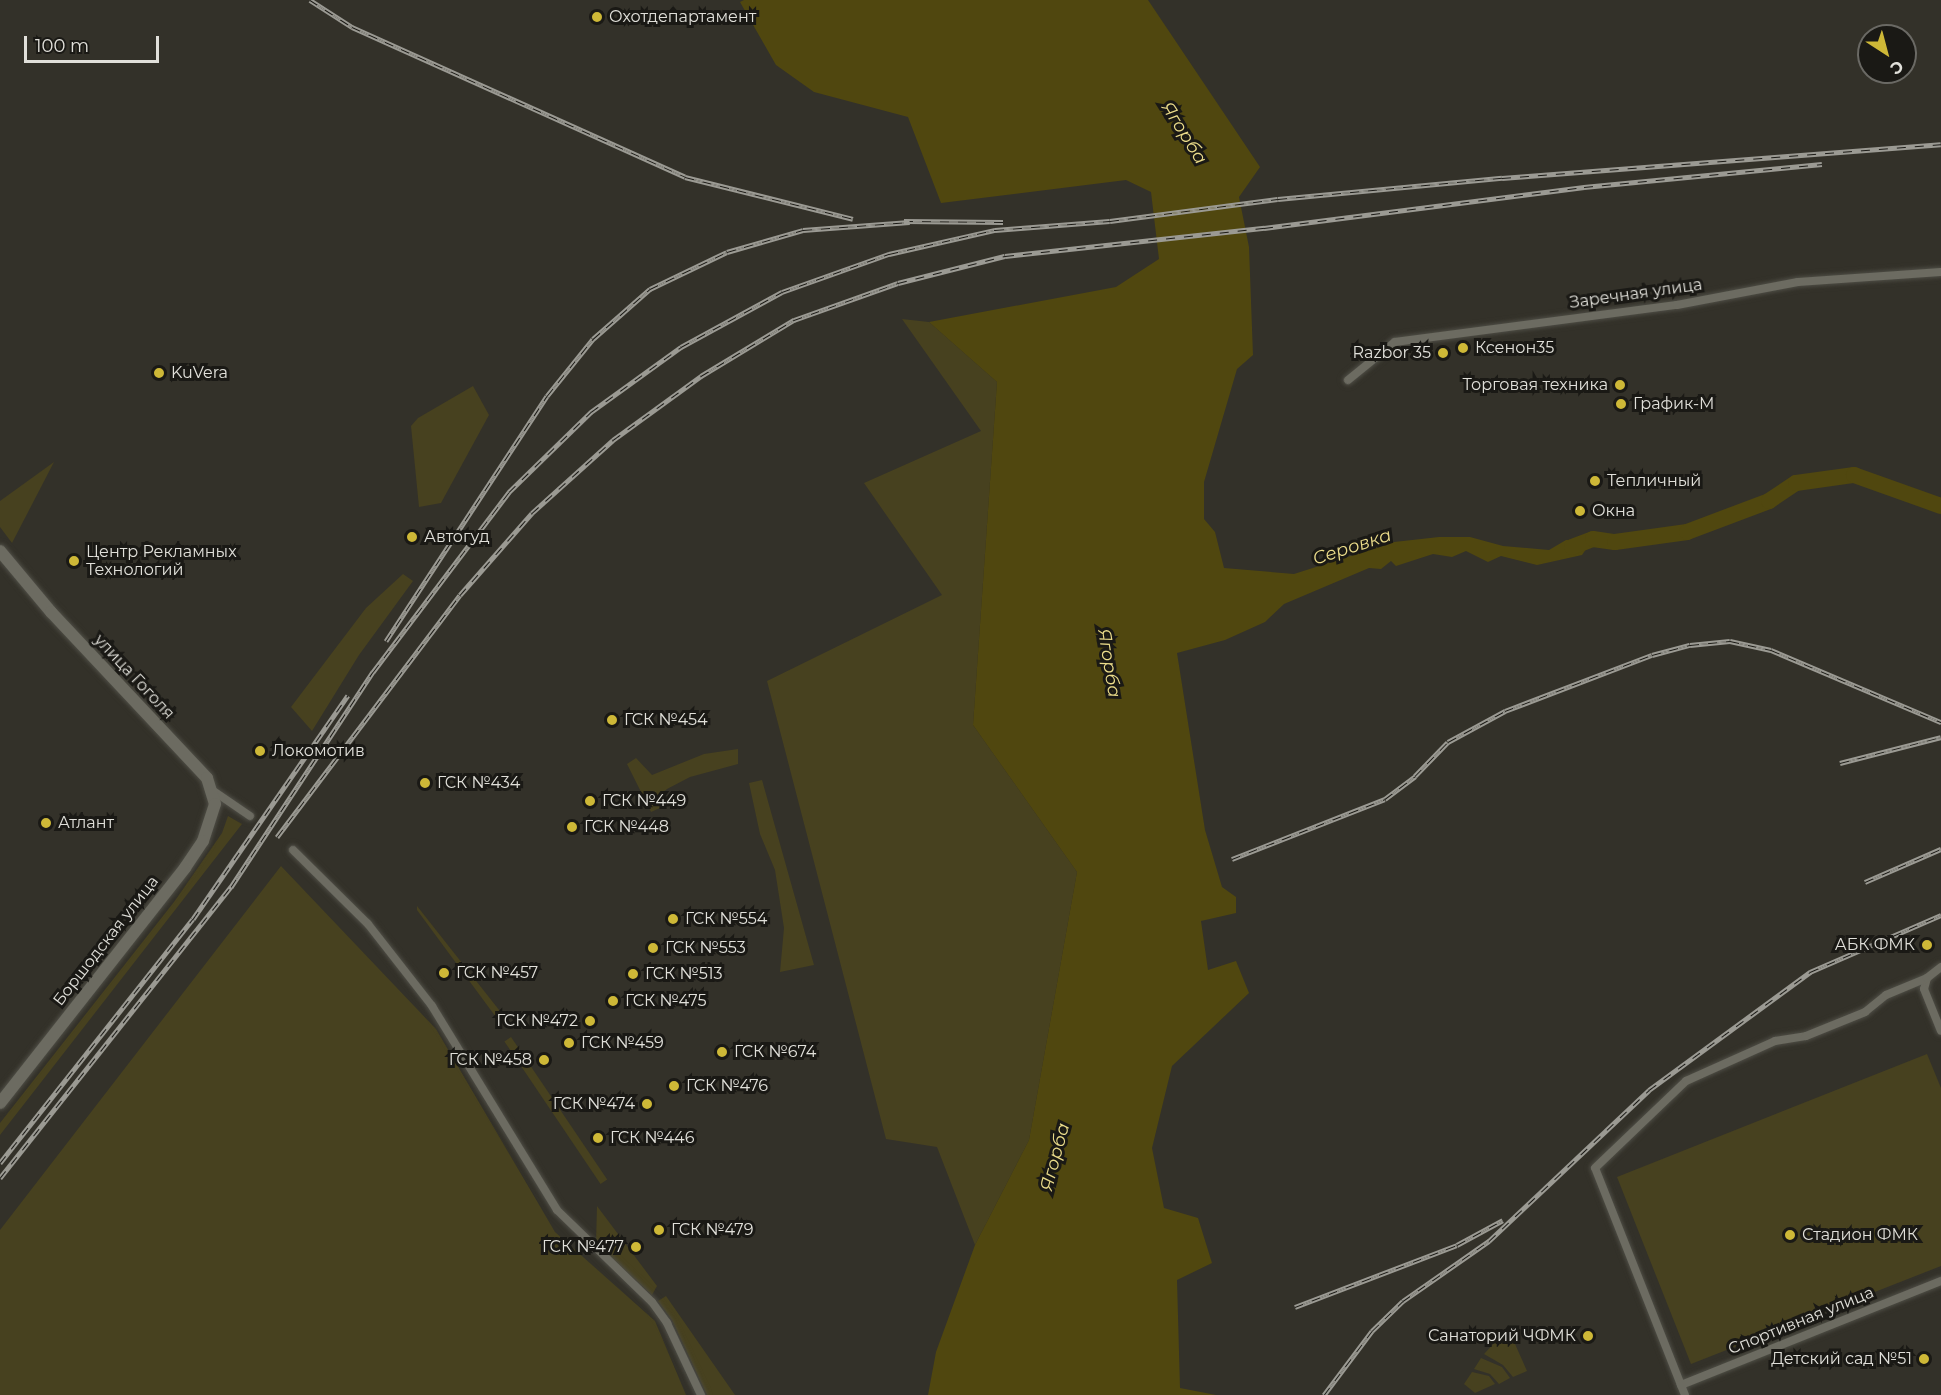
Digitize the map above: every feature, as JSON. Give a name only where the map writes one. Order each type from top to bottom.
[{"type":"street","name":"Заречная улица","points":[[1348,380],[1395,342],[1677,304],[1798,282],[1941,272]]},
{"type":"street","name":"улица Гоголя","points":[[0,552],[51,612],[199,769],[212,790],[250,816]]},
{"type":"street","name":"Боршодская улица","points":[[0,1103],[185,868],[213,819],[212,790]]},
{"type":"street","points":[[293,850],[368,924],[432,1006],[557,1210],[652,1302],[667,1323],[701,1395]]},
{"type":"street","points":[[1685,1395],[1595,1168],[1686,1081],[1775,1041],[1806,1036],[1865,1012],[1886,995],[1927,978],[1941,967]]},
{"type":"street","points":[[1927,978],[1924,989],[1941,1031]]},
{"type":"street","name":"Спортивная улица","points":[[1681,1385],[1941,1281]]},
{"type":"shaded area","points":[[902,319],[929,322],[997,382],[973,725],[1077,872],[1029,1140],[975,1245],[937,1147],[886,1139],[767,681],[942,595],[864,483],[981,431]]},
{"type":"shaded area","points":[[473,386],[489,415],[441,503],[419,507],[411,426],[418,418]]},
{"type":"shaded area","points":[[54,462],[12,543],[0,527],[0,501]]},
{"type":"shaded area","points":[[403,574],[413,581],[359,655],[312,731],[291,707],[366,608]]},
{"type":"shaded area","points":[[738,749],[738,764],[690,777],[667,789],[659,796],[660,808],[651,812],[627,764],[636,758],[652,775],[704,754]]},
{"type":"shaded area","points":[[762,780],[814,965],[780,972],[784,928],[775,870],[760,834],[749,783]]},
{"type":"shaded area","points":[[228,816],[242,824],[0,1135],[0,1123],[174,902],[222,833]]},
{"type":"shaded area","points":[[281,866],[436,1029],[555,1232],[655,1321],[686,1395],[0,1395],[0,1230]]},
{"type":"shaded area","points":[[417,906],[507,1020],[501,1024],[417,910]]},
{"type":"shaded area","points":[[511,1037],[607,1180],[601,1184],[504,1041]]},
{"type":"shaded area","name":"Стадион ФМК","points":[[1927,1054],[1941,1088],[1941,1266],[1691,1364],[1617,1177]]},
{"type":"shaded area","points":[[597,1206],[657,1286],[652,1295],[596,1243]]},
{"type":"shaded area","points":[[666,1296],[735,1395],[707,1395],[672,1320],[658,1301]]},
{"type":"shaded area","points":[[1508,1328],[1527,1371],[1513,1377],[1503,1365],[1484,1354]]},
{"type":"shaded area","points":[[1481,1358],[1502,1367],[1510,1378],[1499,1384],[1490,1374],[1474,1369]]},
{"type":"shaded area","points":[[1472,1372],[1489,1376],[1495,1384],[1475,1393],[1464,1384]]},
{"type":"water","name":"Ягорба","points":[[744,0],[1148,0],[1260,167],[1239,197],[1249,247],[1253,355],[1237,369],[1204,482],[1204,519],[1215,532],[1224,568],[1294,574],[1394,542],[1439,537],[1470,537],[1503,546],[1549,550],[1566,540],[1593,539],[1582,555],[1537,565],[1501,556],[1488,562],[1466,551],[1452,557],[1433,554],[1396,566],[1391,561],[1381,569],[1369,568],[1284,604],[1265,622],[1225,640],[1177,653],[1205,830],[1222,887],[1236,897],[1236,913],[1201,921],[1208,970],[1236,961],[1249,993],[1172,1066],[1152,1148],[1164,1208],[1198,1218],[1212,1263],[1177,1280],[1180,1388],[1216,1395],[928,1395],[936,1352],[975,1245],[1029,1140],[1077,872],[973,725],[997,382],[929,322],[1116,287],[1159,259],[1151,192],[1126,180],[941,203],[908,117],[814,92],[776,65],[740,2]]},
{"type":"waterway","name":"Серовка","points":[[1572,547],[1593,539],[1615,542],[1687,532],[1769,501],[1796,483],[1854,475],[1941,506]]},
{"type":"railway","points":[[310,0],[352,27],[685,177],[853,219]]},
{"type":"railway","points":[[0,1178],[231,887],[373,672],[509,492],[591,412],[681,347],[782,292],[889,254],[995,230],[1110,221],[1278,199],[1502,178],[1941,144]]},
{"type":"railway","points":[[277,837],[460,595],[532,513],[613,440],[701,376],[794,320],[898,283],[1005,256],[1264,228],[1584,187],[1822,164]]},
{"type":"railway","points":[[904,221],[1003,222]]},
{"type":"railway","points":[[386,641],[547,396],[593,339],[650,289],[727,252],[803,230],[910,222]]},
{"type":"railway","points":[[1232,859],[1385,799],[1415,776],[1448,742],[1505,711],[1652,655],[1690,645],[1730,641],[1771,650],[1941,722]]},
{"type":"railway","points":[[0,1163],[193,919],[348,695]]},
{"type":"railway","points":[[1840,763],[1941,737]]},
{"type":"railway","points":[[1865,882],[1941,849]]},
{"type":"railway","points":[[1324,1395],[1372,1331],[1403,1301],[1489,1241],[1649,1090],[1810,972],[1941,915]]},
{"type":"railway","points":[[1295,1307],[1457,1245],[1503,1220]]},
{"type":"place","name":"Охотдепартамент","points":[[597,17]]},
{"type":"place","name":"Ксенон35","points":[[1463,348]]},
{"type":"place","name":"Razbor 35","points":[[1443,353]]},
{"type":"place","name":"KuVera","points":[[159,373]]},
{"type":"place","name":"Торговая техника","points":[[1620,385]]},
{"type":"place","name":"График-М","points":[[1621,404]]},
{"type":"place","name":"Тепличный","points":[[1595,481]]},
{"type":"place","name":"Окна","points":[[1580,511]]},
{"type":"place","name":"Автогуд","points":[[412,537]]},
{"type":"place","name":"Центр Рекламных Технологий","points":[[74,561]]},
{"type":"place","name":"ГСК №454","points":[[612,720]]},
{"type":"place","name":"Локомотив","points":[[260,751]]},
{"type":"place","name":"ГСК №434","points":[[425,783]]},
{"type":"place","name":"ГСК №449","points":[[590,801]]},
{"type":"place","name":"Атлант","points":[[46,823]]},
{"type":"place","name":"ГСК №448","points":[[572,827]]},
{"type":"place","name":"ГСК №554","points":[[673,919]]},
{"type":"place","name":"АБК ФМК","points":[[1927,945]]},
{"type":"place","name":"ГСК №553","points":[[653,948]]},
{"type":"place","name":"ГСК №457","points":[[444,973]]},
{"type":"place","name":"ГСК №513","points":[[633,974]]},
{"type":"place","name":"ГСК №475","points":[[613,1001]]},
{"type":"place","name":"ГСК №472","points":[[590,1021]]},
{"type":"place","name":"ГСК №459","points":[[569,1043]]},
{"type":"place","name":"ГСК №674","points":[[722,1052]]},
{"type":"place","name":"ГСК №458","points":[[544,1060]]},
{"type":"place","name":"ГСК №476","points":[[674,1086]]},
{"type":"place","name":"ГСК №474","points":[[647,1104]]},
{"type":"place","name":"ГСК №446","points":[[598,1138]]},
{"type":"place","name":"ГСК №479","points":[[659,1230]]},
{"type":"place","name":"Стадион ФМК","points":[[1790,1235]]},
{"type":"place","name":"ГСК №477","points":[[636,1247]]},
{"type":"place","name":"Санаторий ЧФМК","points":[[1588,1336]]},
{"type":"place","name":"Детский сад №51","points":[[1924,1359]]}]
